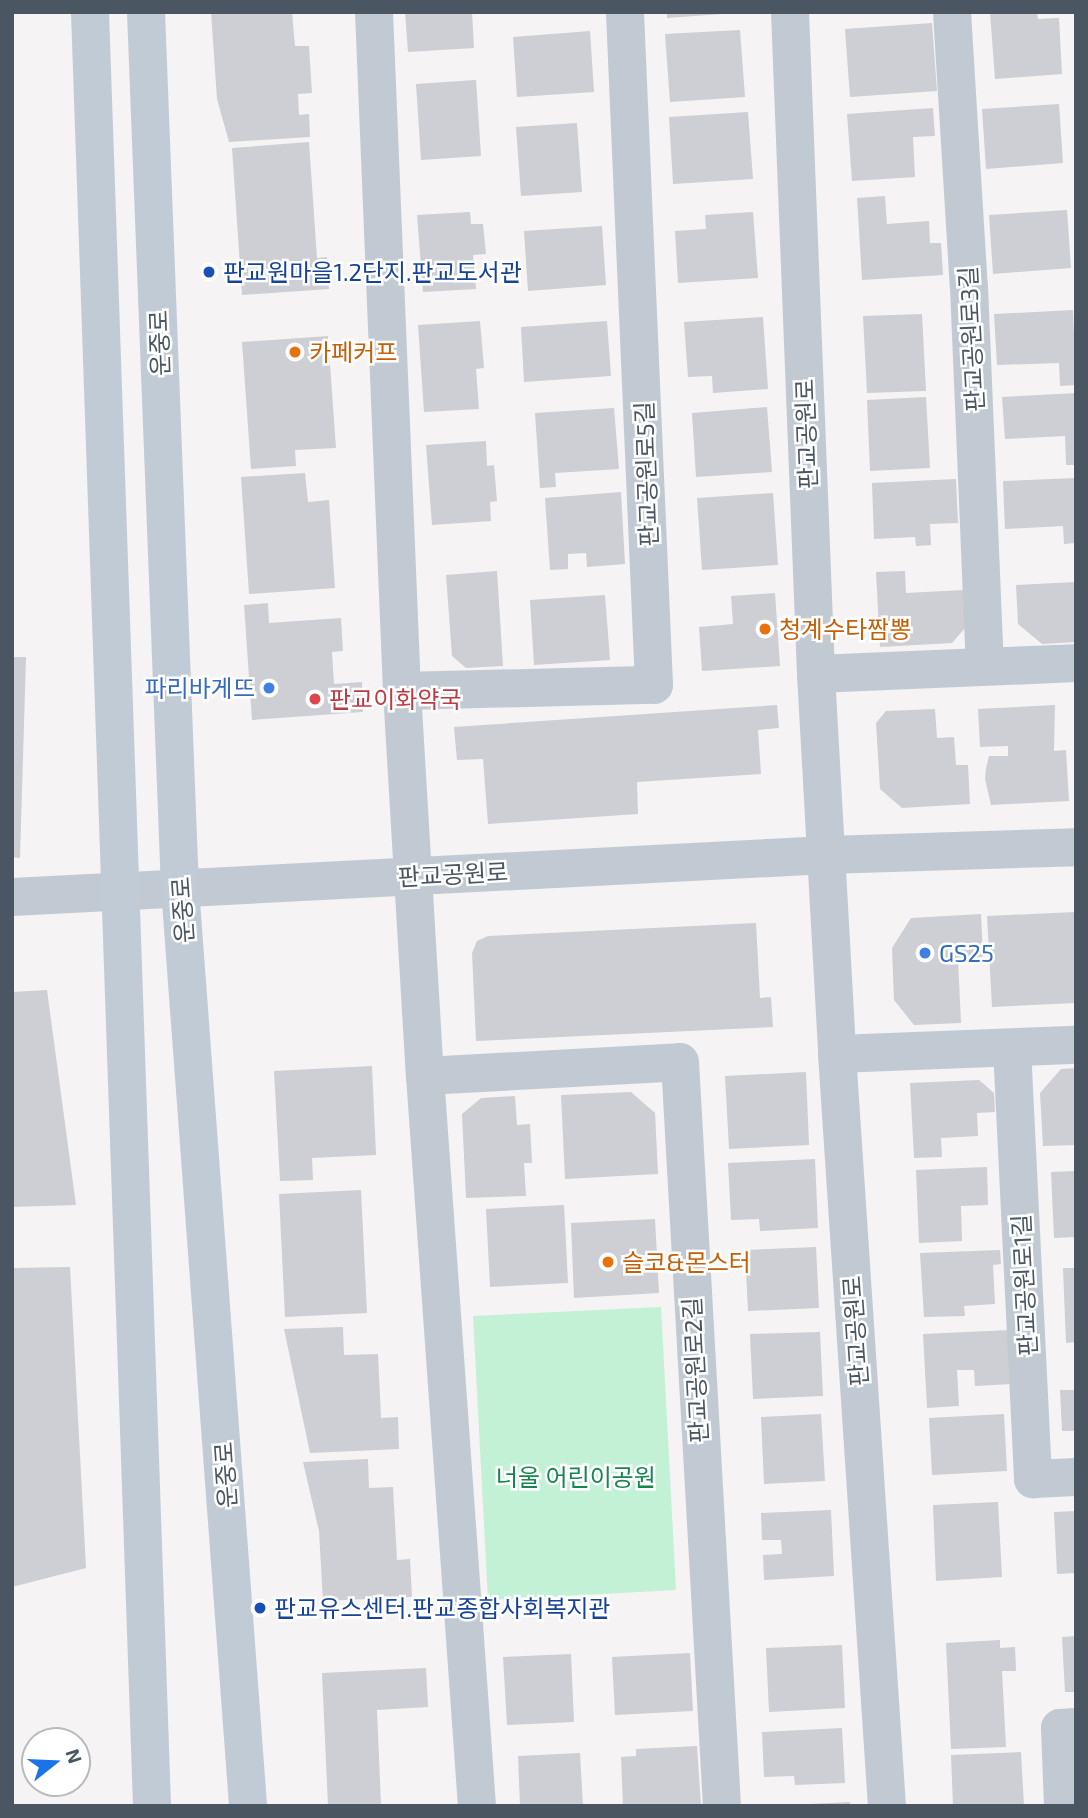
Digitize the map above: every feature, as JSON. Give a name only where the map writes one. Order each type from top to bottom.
[{"type":"main road","points":[[90,12],[152,1806]]},
{"type":"main road","name":"운중로","points":[[146,12],[180,888],[248,1806]]},
{"type":"street","points":[[374,12],[402,691],[425,1076],[477,1806]]},
{"type":"street","name":"판교공원로5길","points":[[402,691],[654,685],[625,12]]},
{"type":"street","name":"판교공원로","points":[[790,12],[816,674],[837,1054],[887,1806]]},
{"type":"street","name":"판교공원로3길","points":[[952,12],[969,287],[985,666]]},
{"type":"street","points":[[816,674],[1076,663]]},
{"type":"street","name":"판교공원로","points":[[12,897],[827,855],[1076,847]]},
{"type":"street","points":[[837,1054],[1076,1045]]},
{"type":"street","name":"판교공원로1길","points":[[1012,1048],[1033,1479],[1076,1477]]},
{"type":"street","name":"판교공원로2길","points":[[425,1076],[680,1062],[722,1806]]},
{"type":"street","points":[[1063,1806],[1060,1728],[1076,1727]]},
{"type":"green space","name":"너울 어린이공원","points":[[661,1307],[676,1590],[488,1600],[473,1316]]},
{"type":"building","points":[[211,12],[292,12],[295,46],[309,46],[312,93],[298,94],[299,115],[309,114],[310,137],[229,142],[217,99]]},
{"type":"building","points":[[405,12],[472,12],[474,48],[408,52]]},
{"type":"building","points":[[667,12],[722,12],[722,14],[667,18]]},
{"type":"building","points":[[990,12],[1037,12],[1038,19],[1059,18],[1062,74],[995,79]]},
{"type":"building","points":[[932,23],[937,91],[850,97],[845,29]]},
{"type":"building","points":[[740,30],[745,97],[670,102],[665,34]]},
{"type":"building","points":[[590,31],[594,92],[517,97],[513,37]]},
{"type":"building","points":[[476,80],[481,156],[421,160],[416,84]]},
{"type":"building","points":[[1059,104],[1063,163],[986,169],[982,109]]},
{"type":"building","points":[[933,108],[935,136],[913,137],[915,177],[852,181],[847,114]]},
{"type":"building","points":[[748,112],[753,179],[673,184],[669,117]]},
{"type":"building","points":[[577,123],[582,192],[521,196],[516,127]]},
{"type":"building","points":[[309,142],[317,258],[327,257],[329,289],[242,295],[232,148]]},
{"type":"building","points":[[885,196],[887,224],[929,221],[930,243],[941,243],[943,275],[862,280],[857,198]]},
{"type":"building","points":[[1067,210],[1071,268],[993,274],[989,215]]},
{"type":"building","points":[[470,212],[471,224],[483,224],[486,254],[473,255],[476,289],[423,292],[417,215]]},
{"type":"building","points":[[753,212],[758,278],[678,283],[675,231],[706,229],[705,215]]},
{"type":"building","points":[[602,226],[606,285],[528,291],[524,231]]},
{"type":"building","points":[[1073,310],[1076,385],[1060,386],[1059,363],[997,365],[994,314]]},
{"type":"building","points":[[922,314],[926,391],[867,393],[863,316]]},
{"type":"building","points":[[763,317],[768,389],[713,393],[712,376],[688,377],[684,322]]},
{"type":"building","points":[[480,321],[484,368],[476,369],[479,409],[424,412],[418,325]]},
{"type":"building","points":[[607,321],[611,376],[524,382],[521,327]]},
{"type":"building","points":[[328,336],[336,448],[295,450],[296,466],[251,469],[242,342]]},
{"type":"building","points":[[1076,393],[1076,465],[1066,465],[1065,436],[1005,439],[1002,397]]},
{"type":"building","points":[[926,397],[930,468],[870,471],[867,400]]},
{"type":"building","points":[[767,407],[772,472],[696,477],[692,413]]},
{"type":"building","points":[[614,408],[619,469],[555,473],[556,487],[540,488],[535,413]]},
{"type":"building","points":[[486,441],[487,466],[494,465],[497,501],[490,502],[491,521],[432,525],[426,445]]},
{"type":"building","points":[[305,473],[308,502],[329,500],[335,588],[249,594],[241,477]]},
{"type":"building","points":[[1076,478],[1076,543],[1064,544],[1063,526],[1005,529],[1003,481]]},
{"type":"building","points":[[956,479],[958,523],[930,524],[931,545],[916,546],[915,537],[874,539],[872,483]]},
{"type":"building","points":[[621,492],[625,564],[587,567],[586,553],[568,554],[568,569],[550,570],[545,498]]},
{"type":"building","points":[[773,493],[778,565],[702,570],[697,498]]},
{"type":"building","points":[[497,571],[503,666],[466,668],[452,656],[446,575]]},
{"type":"building","points":[[905,571],[906,593],[964,590],[965,628],[952,643],[880,647],[876,572]]},
{"type":"building","points":[[1076,582],[1076,642],[1042,644],[1018,624],[1016,585]]},
{"type":"building","points":[[775,593],[780,666],[702,671],[699,627],[733,624],[731,596]]},
{"type":"building","points":[[605,595],[610,660],[534,665],[530,600]]},
{"type":"building","points":[[268,603],[269,623],[341,618],[343,651],[332,652],[334,684],[362,682],[363,712],[252,720],[244,605]]},
{"type":"building","points":[[12,657],[26,657],[20,858],[12,857]]},
{"type":"building","points":[[777,705],[779,728],[758,730],[761,774],[637,782],[638,814],[488,824],[483,759],[457,760],[454,727]]},
{"type":"building","points":[[1055,705],[1054,751],[1066,750],[1069,801],[991,805],[985,779],[989,756],[1008,756],[1008,746],[980,747],[978,709]]},
{"type":"building","points":[[935,709],[937,738],[954,737],[956,765],[968,765],[970,804],[902,808],[880,789],[876,723],[886,711]]},
{"type":"building","points":[[1075,912],[1076,1003],[992,1007],[987,916]]},
{"type":"building","points":[[981,914],[983,958],[958,959],[961,1023],[914,1025],[894,1000],[892,948],[911,918]]},
{"type":"building","points":[[756,923],[760,998],[771,997],[773,1027],[476,1041],[472,953],[477,941],[488,936]]},
{"type":"building","points":[[47,990],[76,1205],[12,1207],[12,992]]},
{"type":"building","points":[[372,1066],[376,1155],[312,1158],[313,1180],[280,1181],[274,1071]]},
{"type":"building","points":[[1076,1068],[1076,1145],[1043,1146],[1040,1093],[1061,1069]]},
{"type":"building","points":[[806,1072],[809,1145],[729,1149],[725,1076]]},
{"type":"building","points":[[979,1080],[994,1093],[995,1112],[977,1113],[978,1136],[941,1138],[942,1157],[914,1158],[910,1083]]},
{"type":"building","points":[[631,1092],[655,1113],[658,1174],[565,1179],[561,1095]]},
{"type":"building","points":[[515,1096],[517,1125],[530,1124],[532,1163],[524,1163],[526,1196],[466,1198],[462,1114],[481,1098]]},
{"type":"building","points":[[815,1159],[818,1228],[760,1231],[759,1219],[731,1220],[728,1163]]},
{"type":"building","points":[[987,1167],[988,1205],[961,1206],[962,1241],[919,1243],[916,1170]]},
{"type":"building","points":[[1076,1171],[1076,1237],[1054,1238],[1051,1172]]},
{"type":"building","points":[[361,1190],[367,1313],[285,1317],[279,1194]]},
{"type":"building","points":[[564,1205],[568,1283],[490,1287],[486,1209]]},
{"type":"building","points":[[655,1219],[659,1293],[574,1298],[571,1223]]},
{"type":"building","points":[[816,1247],[819,1308],[748,1311],[745,1250]]},
{"type":"building","points":[[1000,1250],[1001,1264],[993,1265],[995,1304],[964,1306],[965,1316],[924,1317],[920,1253]]},
{"type":"building","points":[[70,1267],[86,1568],[12,1587],[12,1268]]},
{"type":"building","points":[[1063,1268],[1076,1268],[1076,1342],[1066,1343]]},
{"type":"building","points":[[343,1327],[344,1355],[378,1354],[381,1418],[398,1417],[399,1449],[310,1453],[284,1329]]},
{"type":"building","points":[[1010,1330],[1012,1384],[975,1386],[974,1370],[957,1370],[959,1406],[927,1408],[923,1334]]},
{"type":"building","points":[[820,1332],[823,1396],[753,1399],[750,1334]]},
{"type":"building","points":[[1060,1390],[1076,1390],[1076,1431],[1062,1431]]},
{"type":"building","points":[[821,1414],[825,1481],[764,1484],[761,1417]]},
{"type":"building","points":[[1004,1414],[1007,1471],[932,1475],[929,1418]]},
{"type":"building","points":[[368,1459],[369,1488],[393,1487],[397,1560],[410,1559],[412,1597],[323,1601],[319,1531],[303,1462]]},
{"type":"building","points":[[998,1502],[1002,1577],[936,1581],[933,1505]]},
{"type":"building","points":[[831,1510],[834,1576],[764,1580],[763,1555],[782,1554],[781,1540],[762,1540],[761,1513]]},
{"type":"building","points":[[1076,1511],[1076,1573],[1057,1574],[1054,1512]]},
{"type":"building","points":[[1076,1636],[1076,1692],[1065,1692],[1062,1637]]},
{"type":"building","points":[[1000,1640],[1000,1648],[1015,1647],[1016,1671],[1002,1671],[1006,1747],[951,1749],[946,1643]]},
{"type":"building","points":[[842,1645],[845,1708],[769,1712],[766,1648]]},
{"type":"building","points":[[690,1653],[693,1711],[615,1715],[612,1657]]},
{"type":"building","points":[[571,1654],[574,1722],[507,1725],[503,1657]]},
{"type":"building","points":[[426,1668],[428,1707],[377,1710],[381,1805],[328,1806],[322,1673]]},
{"type":"building","points":[[842,1728],[845,1783],[795,1785],[794,1776],[764,1777],[762,1732]]},
{"type":"building","points":[[697,1746],[701,1806],[623,1806],[621,1757],[636,1756],[636,1749]]},
{"type":"building","points":[[1021,1752],[1024,1806],[953,1806],[951,1755]]},
{"type":"building","points":[[580,1753],[583,1806],[520,1806],[518,1756]]},
{"type":"building","points":[[850,1802],[850,1806],[809,1806],[809,1804]]},
{"type":"place","name":"판교원마을1.2단지.판교도서관","points":[[209,272]]},
{"type":"place","name":"카페커프","points":[[295,352]]},
{"type":"place","name":"청계수타짬뽕","points":[[765,629]]},
{"type":"place","name":"파리바게뜨","points":[[269,688]]},
{"type":"place","name":"판교이화약국","points":[[315,699]]},
{"type":"place","name":"GS25","points":[[925,953]]},
{"type":"place","name":"슬코&몬스터","points":[[608,1262]]},
{"type":"place","name":"판교유스센터.판교종합사회복지관","points":[[260,1608]]}]
